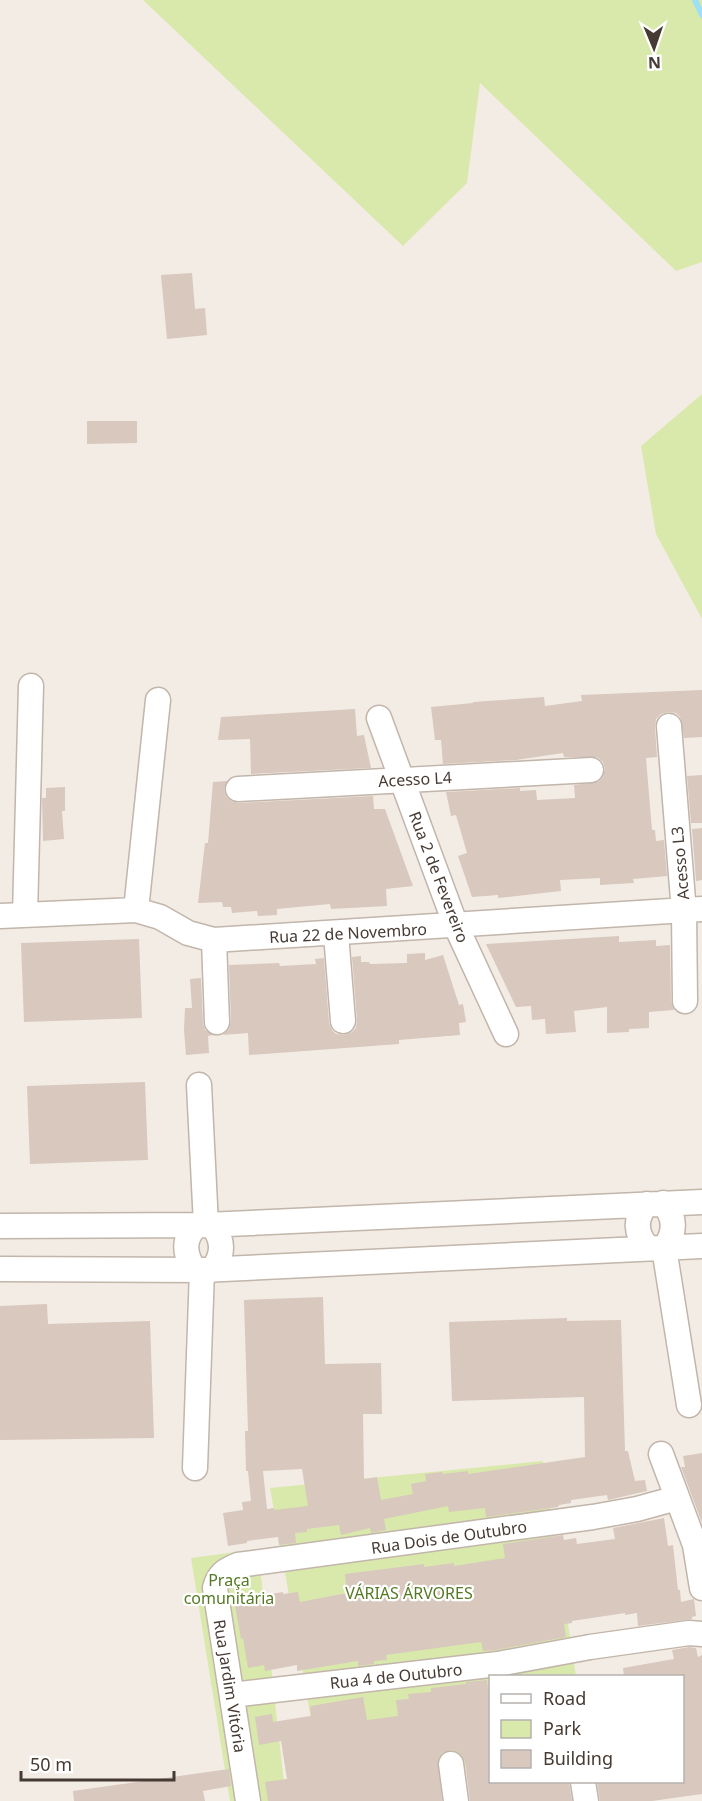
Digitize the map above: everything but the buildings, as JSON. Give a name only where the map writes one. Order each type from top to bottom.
[{"type":"street","points":[[25,915],[31,686]]},
{"type":"street","points":[[136,910],[158,700]]},
{"type":"street","name":"Rua 2 de Fevereiro","points":[[379,718],[456,926],[506,1034]]},
{"type":"street","name":"Acesso L3","points":[[669,726],[693,911],[685,1001]]},
{"type":"street","name":"Acesso L4","points":[[238,789],[591,770]]},
{"type":"street","name":"Rua 22 de Novembro","points":[[0,916],[136,910],[160,917],[188,933],[214,940],[693,911]]},
{"type":"street","points":[[336,934],[343,1021]]},
{"type":"street","points":[[214,940],[216,1022]]},
{"type":"street","points":[[195,1468],[203,1270],[221,1256],[222,1248],[221,1239],[205,1225],[199,1085]]},
{"type":"street","points":[[0,1226],[205,1225],[702,1202]]},
{"type":"street","points":[[655,1204],[672,1217],[674,1225],[670,1241],[656,1248]]},
{"type":"street","points":[[655,1204],[638,1218],[637,1227],[639,1235],[656,1248],[689,1405]]},
{"type":"street","points":[[203,1270],[186,1255],[186,1247],[191,1231],[205,1225]]},
{"type":"street","points":[[0,1269],[203,1270],[702,1246]]},
{"type":"street","points":[[661,1454],[677,1498],[695,1526],[695,1545],[702,1588]]},
{"type":"street","name":"Rua Dois de Outubro","points":[[221,1574],[238,1565],[593,1517],[638,1509],[677,1498]]},
{"type":"street","name":"Rua Jardim Vitória","points":[[221,1574],[214,1588],[248,1801]]},
{"type":"street","name":"Rua 4 de Outubro","points":[[232,1695],[498,1664],[591,1647],[689,1633],[702,1634]]},
{"type":"street","points":[[451,1764],[456,1801]]},
{"type":"street","points":[[583,1783],[586,1801]]},
{"type":"green space","points":[[143,0],[702,0],[702,262],[676,271],[480,83],[467,183],[403,246]]},
{"type":"green space","points":[[702,394],[702,619],[656,534],[641,446]]},
{"type":"green space","name":"VÁRIAS ÁRVORES","points":[[543,1461],[576,1675],[489,1675],[489,1764],[322,1781],[270,1488]]},
{"type":"green space","name":"Praça comunitária","points":[[258,1549],[286,1801],[230,1801],[191,1558]]},
{"type":"waterway","points":[[695,0],[702,15]]}]
